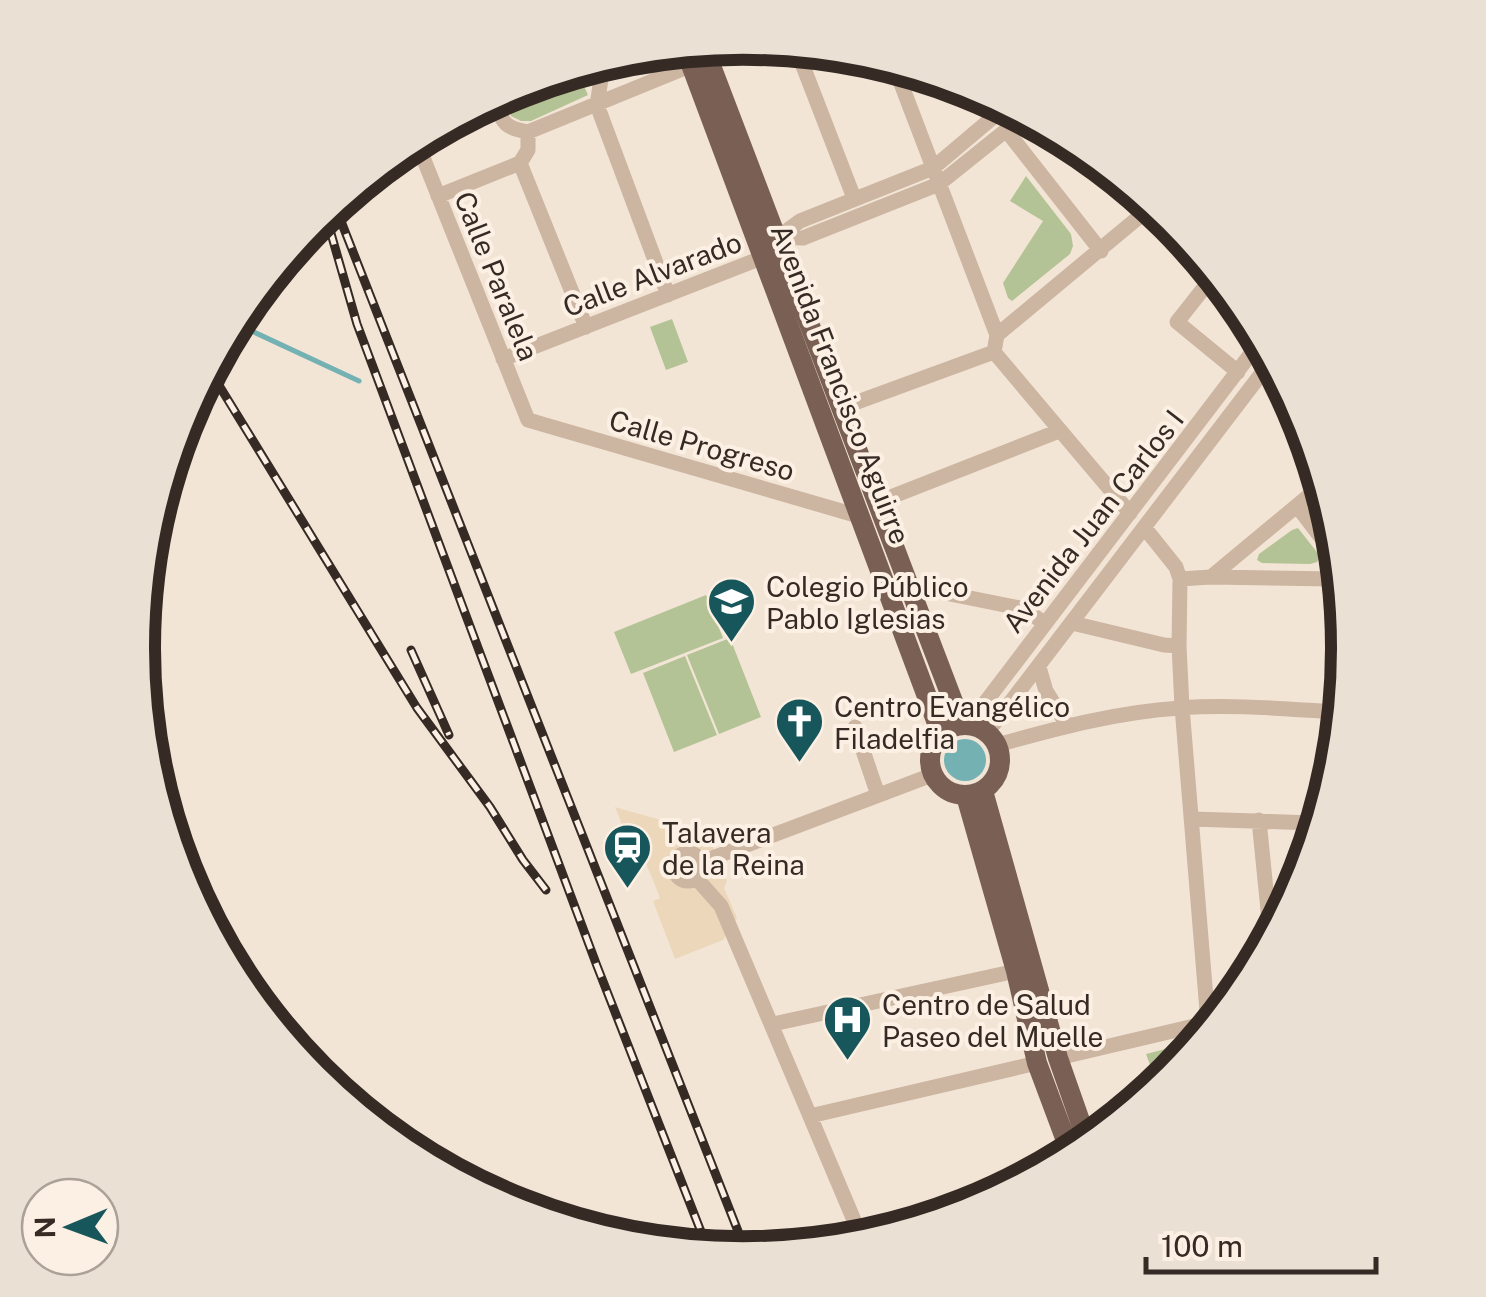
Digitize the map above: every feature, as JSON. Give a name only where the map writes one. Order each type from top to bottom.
[{"type":"main road","name":"Avenida Francisco Aguirre","points":[[703,61],[764,257],[941,734]]},
{"type":"main road","name":"Avenida Francisco Aguirre","points":[[704,61],[778,238],[910,586],[978,732]]},
{"type":"main road","points":[[952,727],[978,732],[1000,753],[994,781],[975,793],[946,790],[932,774],[930,753],[941,734],[952,727]]},
{"type":"main road","points":[[975,793],[1016,971],[1047,1061],[1082,1129]]},
{"type":"main road","points":[[975,793],[1067,1140]]},
{"type":"street","points":[[499,114],[502,122],[514,130],[528,132],[597,105],[682,63]]},
{"type":"street","points":[[802,63],[854,198]]},
{"type":"street","points":[[600,78],[597,105],[668,295]]},
{"type":"street","points":[[900,82],[996,343],[1059,431],[1130,514]]},
{"type":"street","name":"Calle Alvarado","points":[[778,238],[800,221],[933,168],[994,117]]},
{"type":"street","name":"Calle Alvarado","points":[[778,238],[803,238],[939,184],[1012,126]]},
{"type":"street","points":[[1006,130],[1101,251]]},
{"type":"street","points":[[438,196],[520,164],[528,150],[528,132]]},
{"type":"street","name":"Calle Paralela","points":[[422,155],[528,420]]},
{"type":"street","points":[[520,164],[586,327]]},
{"type":"street","points":[[842,408],[996,343],[1141,215]]},
{"type":"street","name":"Calle Alvarado","points":[[503,359],[764,257]]},
{"type":"street","points":[[1206,285],[1177,322],[1238,372]]},
{"type":"street","name":"Avenida Juan Carlos I","points":[[978,732],[1046,624],[1252,353]]},
{"type":"street","name":"Avenida Juan Carlos I","points":[[978,732],[1039,666],[1263,372]]},
{"type":"street","name":"Calle Progreso","points":[[528,420],[862,517]]},
{"type":"street","points":[[878,502],[1059,431]]},
{"type":"street","points":[[1211,577],[1310,494]]},
{"type":"street","points":[[1296,506],[1321,537]]},
{"type":"street","points":[[1144,527],[1180,579],[1182,708],[1207,1011]]},
{"type":"street","points":[[1180,579],[1327,579]]},
{"type":"street","points":[[910,586],[1025,609],[1046,624]]},
{"type":"street","points":[[1072,623],[1179,646]]},
{"type":"street","points":[[1039,666],[1046,691],[1066,725]]},
{"type":"street","points":[[978,732],[1066,725],[1182,708],[1327,711]]},
{"type":"street","points":[[855,727],[878,794]]},
{"type":"street","points":[[702,862],[932,774]]},
{"type":"street","points":[[1192,819],[1305,822]]},
{"type":"street","points":[[1259,820],[1268,914]]},
{"type":"street","points":[[686,853],[695,854],[702,862],[698,879],[688,882],[674,871],[675,862],[686,853]]},
{"type":"street","points":[[698,879],[721,906],[857,1226]]},
{"type":"street","points":[[772,1024],[1016,971]]},
{"type":"street","points":[[810,1116],[1194,1026]]},
{"type":"green space","points":[[582,83],[588,95],[531,121],[511,116],[508,109]]},
{"type":"green space","points":[[1026,176],[1071,234],[1073,246],[1070,254],[1012,301],[1003,283],[1043,221],[1010,201]]},
{"type":"green space","points":[[672,319],[688,362],[666,370],[650,327]]},
{"type":"green space","points":[[1298,528],[1320,556],[1317,562],[1257,560],[1259,554]]},
{"type":"green space","points":[[706,595],[723,638],[631,674],[614,632]]},
{"type":"green space","points":[[730,638],[761,717],[719,734],[687,655]]},
{"type":"green space","points":[[685,656],[717,735],[674,752],[643,673]]},
{"type":"green space","points":[[1177,1046],[1152,1071],[1146,1054]]},
{"type":"shaded area","points":[[615,807],[707,833],[737,918],[723,940],[675,959],[653,901],[660,898],[653,880],[646,864],[639,866]]},
{"type":"water","points":[[965,739],[980,745],[986,760],[980,775],[965,781],[950,775],[944,760],[950,745]]},
{"type":"waterway","points":[[249,330],[359,381]]},
{"type":"railway","points":[[340,220],[740,1237]]},
{"type":"railway","points":[[330,230],[357,324],[597,966],[703,1236]]},
{"type":"railway","points":[[218,383],[417,708],[546,890]]},
{"type":"railway","points":[[411,650],[449,735]]},
{"type":"place","name":"Colegio Público Pablo Iglesias","points":[[731,644]]},
{"type":"place","name":"Centro Evangélico Filadelfia","points":[[799,764]]},
{"type":"place","name":"Talavera de la Reina","points":[[627,890]]},
{"type":"place","name":"Centro de Salud Paseo del Muelle","points":[[847,1062]]}]
